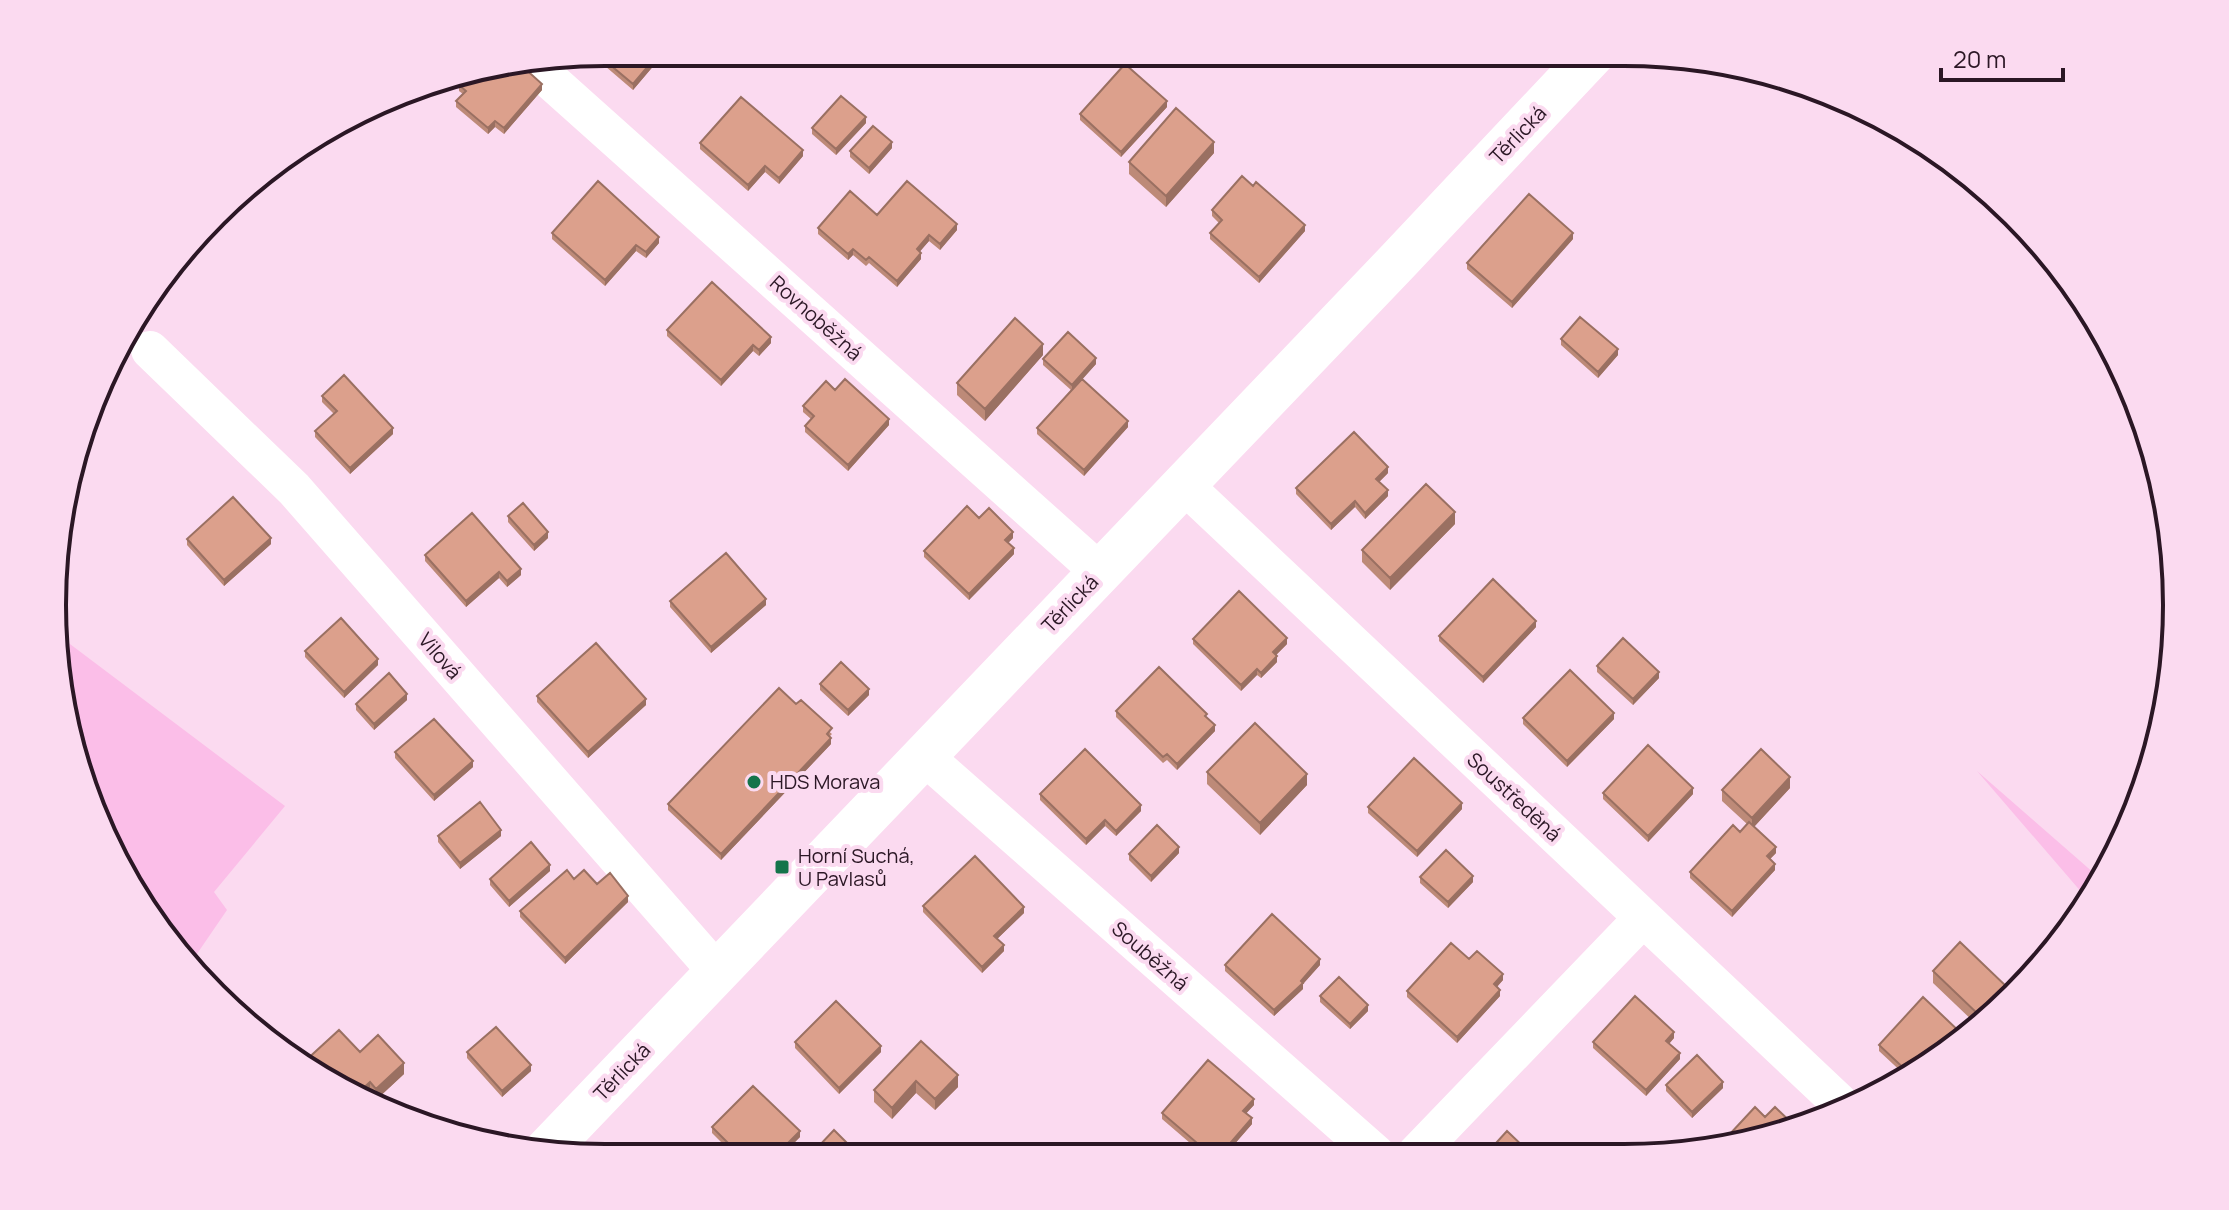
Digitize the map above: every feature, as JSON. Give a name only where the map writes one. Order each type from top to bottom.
[{"type":"main road","name":"Těrlická","points":[[555,1141],[1582,66]]},
{"type":"street","name":"Rovnoběžná","points":[[539,71],[1101,573]]},
{"type":"street","name":"Vilová","points":[[150,350],[294,489],[718,973]]},
{"type":"street","name":"Soustředěná","points":[[1184,485],[1836,1100]]},
{"type":"street","name":"Souběžná","points":[[925,757],[1365,1144]]},
{"type":"street","points":[[1426,1144],[1643,918]]},
{"type":"shaded area","points":[[67,642],[285,806],[214,892],[227,910],[196,955],[177,933],[138,874],[107,811],[84,745]]},
{"type":"shaded area","points":[[1977,771],[2092,872],[2080,891]]},
{"type":"building","points":[[612,66],[648,66],[633,84]]},
{"type":"building","points":[[1123,66],[1127,66],[1167,101],[1121,152],[1080,114]]},
{"type":"building","points":[[529,72],[542,84],[504,128],[495,121],[488,128],[456,101],[466,91],[460,86]]},
{"type":"building","points":[[841,96],[866,117],[836,149],[812,128]]},
{"type":"building","points":[[741,97],[803,150],[779,178],[765,166],[748,185],[700,143]]},
{"type":"building","points":[[1176,108],[1214,142],[1166,196],[1129,162]]},
{"type":"building","points":[[873,126],[892,142],[869,168],[850,151]]},
{"type":"building","points":[[1242,176],[1253,186],[1256,182],[1305,225],[1259,277],[1210,233],[1222,220],[1212,210]]},
{"type":"building","points":[[598,181],[659,237],[646,252],[636,245],[605,280],[552,233]]},
{"type":"building","points":[[907,181],[957,224],[940,244],[929,235],[917,249],[921,253],[897,281],[869,257],[866,260],[853,249],[848,254],[818,228],[850,191],[877,215]]},
{"type":"building","points":[[1529,194],[1573,233],[1512,302],[1467,263]]},
{"type":"building","points":[[712,282],[771,337],[759,350],[753,345],[721,380],[667,330]]},
{"type":"building","points":[[1580,317],[1618,349],[1598,372],[1561,339]]},
{"type":"building","points":[[1015,318],[1043,344],[985,409],[957,383]]},
{"type":"building","points":[[1068,332],[1096,358],[1072,385],[1043,359]]},
{"type":"building","points":[[344,375],[393,428],[350,468],[315,431],[337,411],[322,396]]},
{"type":"building","points":[[845,379],[889,419],[848,465],[805,426],[814,416],[803,406],[826,381],[835,390]]},
{"type":"building","points":[[1082,379],[1128,421],[1084,470],[1037,428]]},
{"type":"building","points":[[1354,432],[1388,467],[1376,479],[1388,490],[1365,513],[1355,501],[1331,524],[1296,488]]},
{"type":"building","points":[[1426,484],[1455,512],[1390,578],[1362,550]]},
{"type":"building","points":[[233,497],[271,538],[224,580],[187,539]]},
{"type":"building","points":[[523,503],[548,532],[534,545],[508,516]]},
{"type":"building","points":[[967,506],[979,518],[989,508],[1013,532],[1005,540],[1014,548],[969,594],[924,551]]},
{"type":"building","points":[[472,513],[521,569],[507,581],[499,572],[466,601],[425,555]]},
{"type":"building","points":[[726,553],[766,599],[711,647],[670,601]]},
{"type":"building","points":[[1493,579],[1536,621],[1483,677],[1439,636]]},
{"type":"building","points":[[1239,591],[1287,638],[1273,652],[1277,656],[1261,673],[1257,669],[1241,685],[1193,639]]},
{"type":"building","points":[[341,618],[378,659],[344,692],[305,651]]},
{"type":"building","points":[[1623,638],[1659,672],[1633,699],[1597,666]]},
{"type":"building","points":[[596,643],[646,699],[588,752],[537,696]]},
{"type":"building","points":[[841,662],[869,689],[848,710],[820,684]]},
{"type":"building","points":[[1159,667],[1215,725],[1177,764],[1167,754],[1163,757],[1116,711]]},
{"type":"building","points":[[1570,670],[1614,713],[1567,761],[1523,718]]},
{"type":"building","points":[[389,673],[407,694],[374,724],[356,704]]},
{"type":"building","points":[[779,688],[796,704],[801,700],[832,728],[827,734],[831,738],[721,854],[668,804]]},
{"type":"building","points":[[434,719],[473,761],[434,795],[395,752]]},
{"type":"building","points":[[1255,723],[1307,774],[1260,823],[1207,772]]},
{"type":"building","points":[[1648,745],[1693,788],[1648,836],[1603,793]]},
{"type":"building","points":[[1085,749],[1141,805],[1116,831],[1105,820],[1086,839],[1040,794]]},
{"type":"building","points":[[1761,749],[1790,777],[1752,818],[1722,790]]},
{"type":"building","points":[[1414,758],[1462,803],[1417,851],[1368,807]]},
{"type":"building","points":[[480,802],[501,830],[460,863],[438,836]]},
{"type":"building","points":[[1749,822],[1776,847],[1767,856],[1775,864],[1732,911],[1690,872],[1733,825],[1740,832]]},
{"type":"building","points":[[1157,825],[1179,847],[1151,876],[1129,854]]},
{"type":"building","points":[[531,842],[550,865],[509,901],[490,879]]},
{"type":"building","points":[[1446,850],[1473,876],[1448,902],[1420,877]]},
{"type":"building","points":[[975,856],[1024,907],[994,936],[1004,945],[982,967],[923,906]]},
{"type":"building","points":[[567,870],[574,879],[584,870],[597,884],[610,873],[628,896],[565,958],[520,911]]},
{"type":"building","points":[[1272,914],[1320,959],[1301,981],[1303,983],[1274,1010],[1225,965]]},
{"type":"building","points":[[1960,942],[2005,986],[1976,1012],[1933,971]]},
{"type":"building","points":[[1451,943],[1469,959],[1477,951],[1503,974],[1494,984],[1500,990],[1457,1037],[1407,991]]},
{"type":"building","points":[[1339,977],[1368,1005],[1350,1024],[1320,996]]},
{"type":"building","points":[[1635,996],[1674,1032],[1666,1041],[1680,1053],[1646,1090],[1593,1042]]},
{"type":"building","points":[[1923,997],[1957,1029],[1902,1067],[1879,1045]]},
{"type":"building","points":[[836,1001],[881,1046],[839,1088],[795,1042]]},
{"type":"building","points":[[496,1027],[531,1065],[502,1091],[467,1052]]},
{"type":"building","points":[[339,1030],[360,1052],[378,1035],[404,1063],[376,1089],[370,1082],[365,1087],[311,1056]]},
{"type":"building","points":[[921,1041],[958,1075],[935,1099],[916,1081],[892,1108],[874,1090]]},
{"type":"building","points":[[1697,1055],[1723,1082],[1692,1112],[1666,1085]]},
{"type":"building","points":[[1208,1060],[1254,1099],[1243,1111],[1252,1118],[1230,1144],[1198,1144],[1162,1113]]},
{"type":"building","points":[[753,1086],[800,1131],[787,1144],[729,1144],[712,1127]]},
{"type":"building","points":[[1755,1107],[1765,1117],[1775,1107],[1787,1118],[1764,1126],[1730,1134]]},
{"type":"building","points":[[834,1130],[848,1144],[821,1144]]},
{"type":"building","points":[[1507,1131],[1521,1144],[1495,1144]]},
{"type":"place","name":"HDS Morava","points":[[754,782]]},
{"type":"place","name":"Horní Suchá, U Pavlasů","points":[[782,867]]}]
